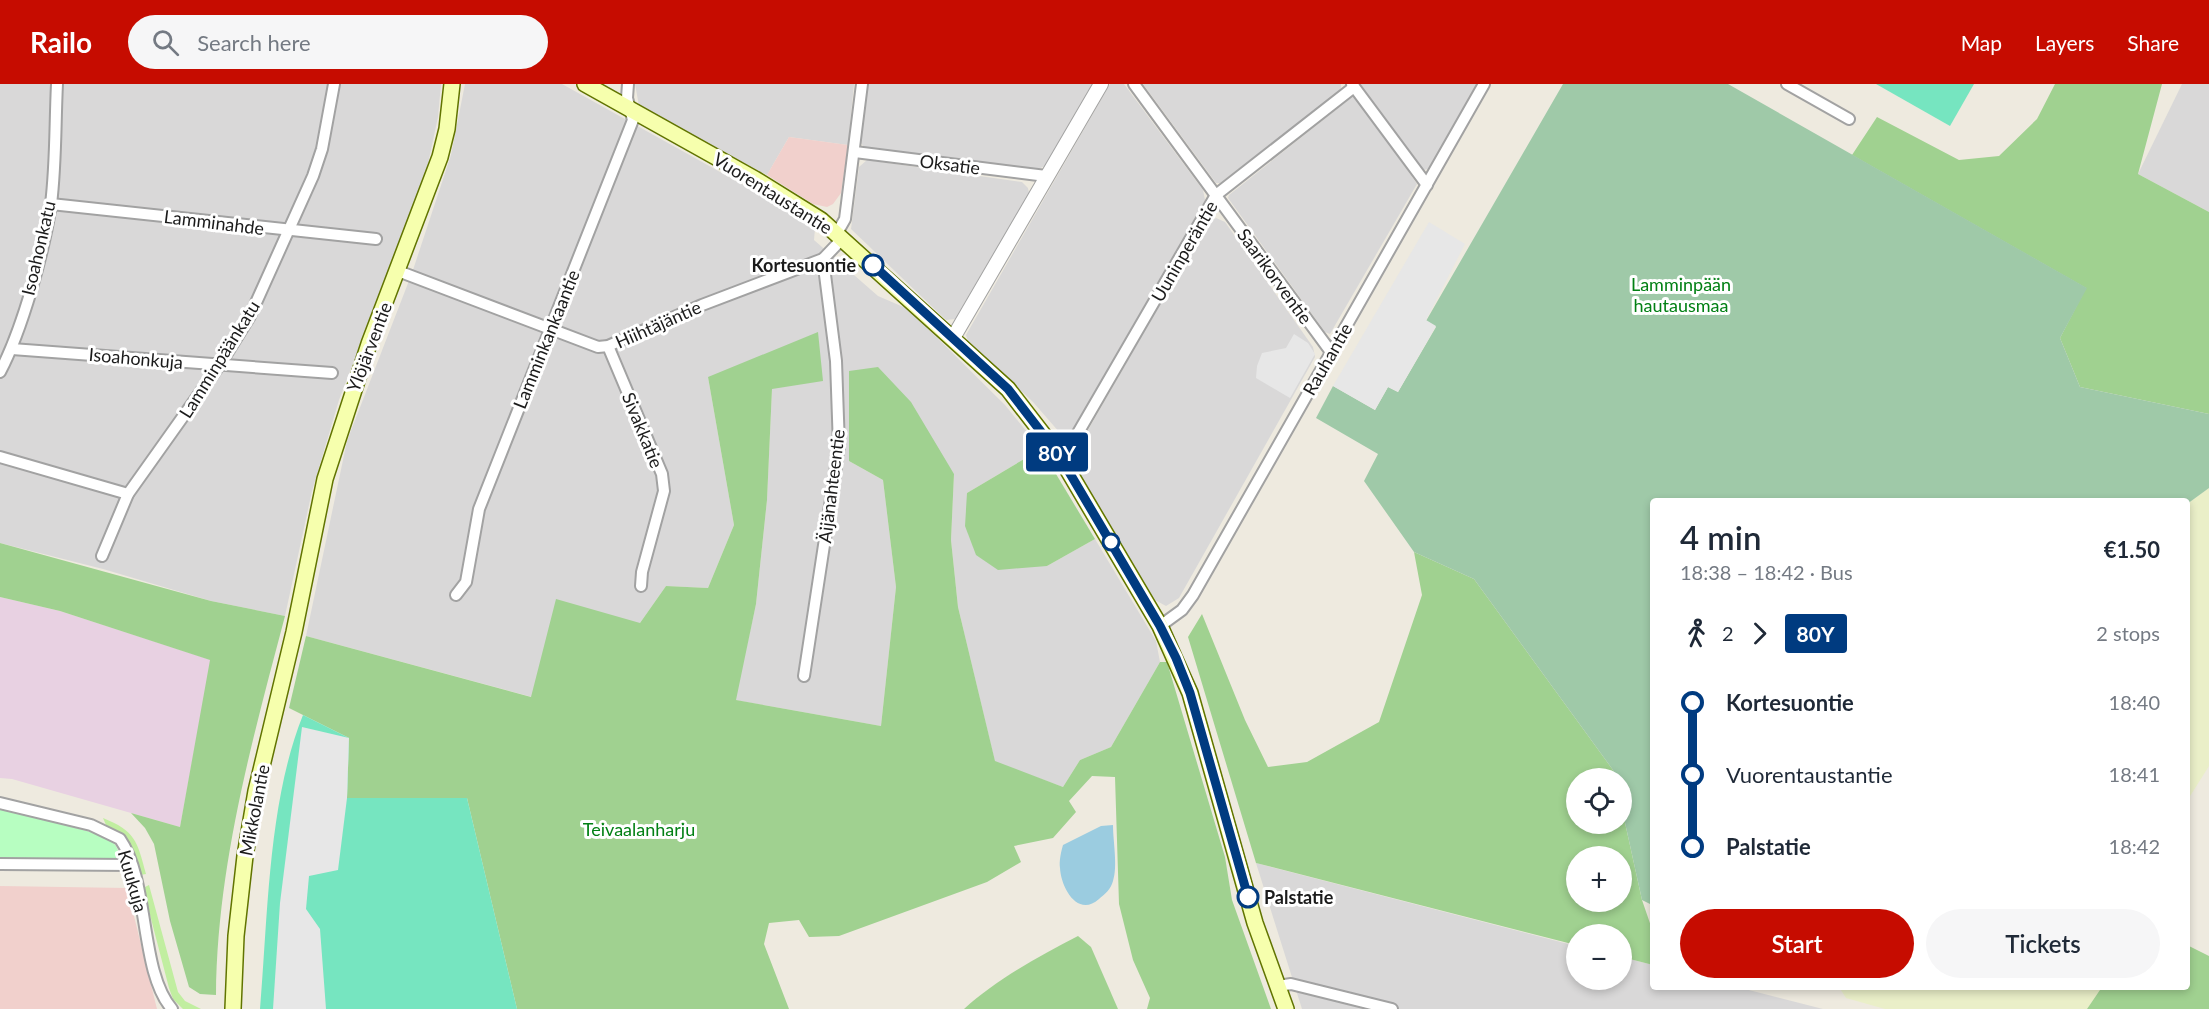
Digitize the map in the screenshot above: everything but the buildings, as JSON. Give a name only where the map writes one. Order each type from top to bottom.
[{"type":"main road","name":"Ylöjärventie","points":[[297,614],[330,458],[444,143],[452,84]]},
{"type":"main road","name":"Vuorentaustantie","points":[[585,84],[799,205],[840,235],[1008,389],[1059,455],[1160,626],[1190,693],[1234,854],[1286,1009]]},
{"type":"main road","name":"Mikkolantie","points":[[233,1009],[236,936],[245,856],[256,791],[297,614]]},
{"type":"street","name":"Isoahonkatu","points":[[0,372],[12,349],[41,251],[51,204],[57,84]]},
{"type":"street","name":"Lamminpäänkatu","points":[[102,556],[128,494],[219,366],[250,316],[289,231],[322,149],[334,84]]},
{"type":"street","name":"Lamminkankaantie","points":[[456,596],[466,582],[479,509],[633,120],[627,98],[628,84]]},
{"type":"street","points":[[840,235],[845,219],[855,152],[862,84]]},
{"type":"street","points":[[953,338],[1101,84]]},
{"type":"street","name":"Saarikorventie","points":[[1134,84],[1331,352]]},
{"type":"street","name":"Rauhantie","points":[[1160,626],[1182,610],[1193,595],[1484,84]]},
{"type":"street","points":[[1787,84],[1850,119]]},
{"type":"street","points":[[1353,86],[1427,186]]},
{"type":"street","name":"Uuninperäntie","points":[[1059,455],[1071,445],[1216,195],[1353,86]]},
{"type":"street","name":"Oksatie","points":[[855,152],[1046,176]]},
{"type":"street","name":"Lamminahde","points":[[51,204],[376,239]]},
{"type":"street","name":"Hiihtäjäntie","points":[[398,271],[598,347],[608,346],[702,305],[822,259],[840,235]]},
{"type":"street","name":"Äijänahteentie","points":[[804,676],[839,447],[836,361],[822,259]]},
{"type":"street","name":"Sivakkatie","points":[[608,346],[662,474],[664,491],[642,572],[641,586]]},
{"type":"street","name":"Isoahonkuja","points":[[12,349],[332,373]]},
{"type":"street","points":[[0,457],[128,494]]},
{"type":"street","name":"Kuukuja","points":[[0,802],[111,833],[123,843],[131,865],[158,983],[172,1009]]},
{"type":"street","points":[[0,864],[131,865]]},
{"type":"street","points":[[1278,986],[1291,984],[1392,1009]]},
{"type":"shaded area","points":[[0,84],[441,84],[438,117],[426,173],[339,400],[312,491],[285,616],[211,601],[103,569],[0,543]]},
{"type":"shaded area","points":[[465,84],[562,84],[774,202],[815,228],[814,240],[878,296],[908,309],[1005,405],[1041,449],[967,493],[1047,566],[1095,539],[1156,641],[1160,662],[1111,747],[1080,760],[1063,787],[995,762],[958,607],[951,540],[954,474],[850,371],[849,461],[883,480],[896,587],[881,726],[735,700],[756,604],[767,500],[772,389],[708,377],[734,525],[708,588],[666,586],[640,623],[532,697],[306,636],[347,441],[412,273],[451,155]]},
{"type":"shaded area","points":[[635,84],[854,84],[848,145],[789,137],[767,175],[639,106]]},
{"type":"shaded area","points":[[867,84],[1092,84],[1045,166],[1036,170],[865,148],[860,142]]},
{"type":"shaded area","points":[[1110,84],[1124,84],[1203,190],[1205,200],[1073,439],[1067,441],[1033,402],[968,341],[966,335]]},
{"type":"shaded area","points":[[1143,84],[1341,84],[1341,87],[1340,92],[1220,183],[1216,183]]},
{"type":"shaded area","points":[[1360,84],[1477,84],[1428,169],[1424,170]]},
{"type":"shaded area","points":[[2182,84],[2209,84],[2209,212],[2138,174]]},
{"type":"shaded area","points":[[1352,97],[1357,98],[1417,184],[1330,334],[1325,332],[1228,198]]},
{"type":"shaded area","points":[[789,137],[848,145],[841,193],[833,204],[827,207],[813,204],[767,175]]},
{"type":"shaded area","points":[[867,160],[1022,182],[1028,188],[1029,193],[955,319],[946,320],[851,229],[859,167]]},
{"type":"shaded area","points":[[1216,218],[1225,222],[1313,347],[1315,357],[1179,598],[1166,606],[1155,600],[1071,460],[1205,225]]},
{"type":"shaded area","points":[[1429,222],[1465,244],[1426,320],[1436,326],[1398,392],[1388,387],[1375,410],[1333,386]]},
{"type":"shaded area","points":[[1294,334],[1308,343],[1315,354],[1290,398],[1256,378],[1257,366],[1262,353],[1286,348]]},
{"type":"shaded area","points":[[0,597],[60,611],[211,660],[180,827],[12,779],[0,778]]},
{"type":"shaded area","points":[[302,727],[349,738],[347,798],[338,870],[309,876],[306,909],[320,929],[326,1009],[273,1009],[280,903]]},
{"type":"shaded area","points":[[1256,863],[1566,943],[1566,990],[1632,990],[1632,960],[1650,964],[1650,990],[1749,990],[1823,1009],[1302,1009]]},
{"type":"shaded area","points":[[0,886],[127,888],[157,1009],[0,1009]]},
{"type":"green space","name":"Lamminpään hautausmaa","points":[[1563,84],[1728,84],[2087,288],[2060,338],[2080,387],[2209,414],[2209,488],[2190,502],[2190,498],[1650,498],[1650,904],[1642,900],[1632,846],[1627,834],[1632,834],[1632,768],[1612,768],[1474,579],[1414,552],[1364,481],[1378,454],[1316,418],[1333,386],[1375,410],[1388,387],[1398,392],[1436,327],[1426,321]]},
{"type":"green space","points":[[1876,84],[1974,84],[1950,126]]},
{"type":"green space","points":[[2055,84],[2162,84],[2138,174],[2209,212],[2209,414],[2080,387],[2060,338],[2086,288],[1852,155],[1877,117],[1959,160],[1999,156],[2037,119]]},
{"type":"green space","name":"Teivaalanharju","points":[[818,332],[823,381],[772,389],[767,500],[756,604],[736,700],[881,726],[896,587],[883,480],[849,461],[849,371],[878,367],[911,402],[954,474],[951,540],[958,607],[995,761],[1063,787],[1080,760],[1111,747],[1160,662],[1167,662],[1225,857],[1232,900],[1271,1009],[1147,1009],[1150,998],[1133,960],[1119,904],[1115,777],[1092,776],[1069,801],[1076,812],[1053,838],[1014,846],[1021,862],[987,882],[839,936],[809,937],[799,920],[769,923],[764,944],[789,1009],[517,1009],[467,798],[347,798],[349,738],[289,708],[306,636],[531,697],[556,599],[640,623],[666,586],[708,588],[734,525],[708,377]]},
{"type":"green space","points":[[1041,449],[1095,539],[1047,566],[998,570],[976,555],[965,526],[967,493]]},
{"type":"green space","points":[[2209,488],[2209,766],[2190,796],[2190,502]]},
{"type":"green space","points":[[0,543],[211,601],[285,616],[238,804],[223,899],[216,995],[200,994],[189,987],[170,921],[154,844],[145,828],[131,813],[180,827],[210,660],[60,611],[0,597]]},
{"type":"green space","points":[[1414,552],[1474,579],[1612,768],[1566,768],[1566,834],[1627,834],[1630,846],[1566,846],[1566,912],[1632,912],[1632,854],[1642,900],[1650,923],[1650,964],[1632,960],[1632,924],[1566,924],[1566,942],[1256,863],[1188,637],[1202,614],[1245,720],[1268,767],[1307,762],[1379,722],[1422,595]]},
{"type":"green space","points":[[303,715],[349,738],[347,798],[467,798],[517,1009],[260,1009],[276,822],[291,749]]},
{"type":"green space","points":[[0,807],[101,835],[114,844],[120,859],[0,858]]},
{"type":"green space","points":[[103,818],[122,827],[133,838],[146,874],[140,875],[126,837],[106,825]]},
{"type":"green space","points":[[149,885],[178,992],[185,1001],[201,1009],[183,1009],[173,999],[143,888]]},
{"type":"green space","points":[[1078,936],[1091,947],[1118,1009],[964,1009],[1018,969]]},
{"type":"green space","points":[[2190,946],[2209,956],[2209,1009],[2087,1009],[2100,990],[2190,990]]},
{"type":"green space","points":[[1841,990],[2100,990],[2087,1009],[1885,1009],[1846,998]]},
{"type":"water","points":[[1113,825],[1115,868],[1112,884],[1106,893],[1091,904],[1078,903],[1067,892],[1061,876],[1060,862],[1063,845],[1101,826]]},
{"type":"bus line","name":"80Y","points":[[873,265],[1008,389],[1059,455],[1160,626],[1185,679],[1248,897]]},
{"type":"place","name":"Kortesuontie","points":[[873,265]]},
{"type":"place","name":"Palstatie","points":[[1248,897]]}]
